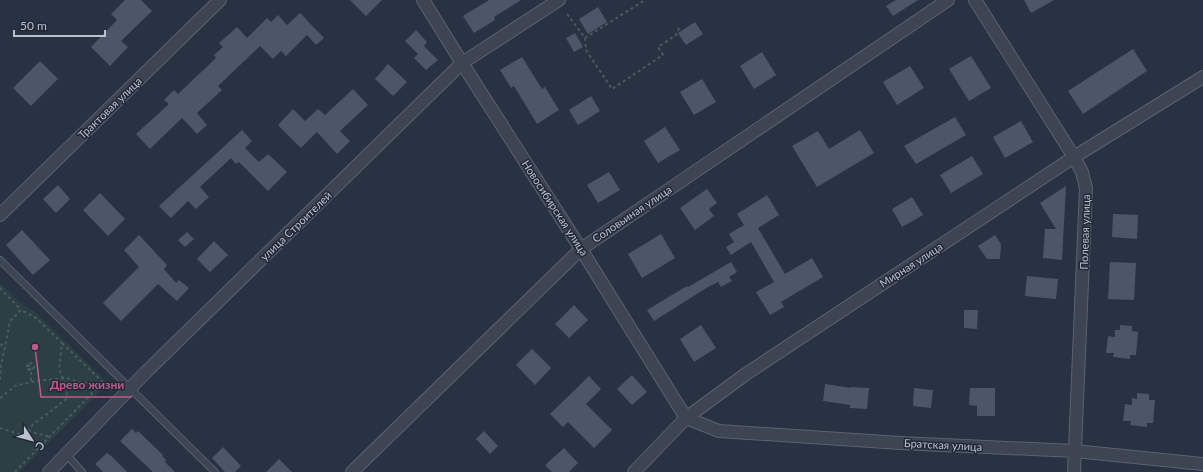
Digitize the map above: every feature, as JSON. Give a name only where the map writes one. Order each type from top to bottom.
[{"type":"street","name":"Трактовая улица","points":[[0,215],[220,0]]},
{"type":"street","name":"Новосибирская улица","points":[[423,0],[686,418]]},
{"type":"street","name":"улица Строителей","points":[[49,472],[130,388],[462,63],[559,0]]},
{"type":"street","name":"Соловьиная улица","points":[[352,472],[581,249],[948,0]]},
{"type":"street","name":"Полевая улица","points":[[975,0],[1074,157],[1082,172],[1086,188],[1074,472]]},
{"type":"street","name":"Мирная улица","points":[[634,472],[686,418],[753,370],[1074,157],[1203,77]]},
{"type":"street","name":"Братская улица","points":[[686,418],[719,431],[900,443],[1075,452],[1203,464]]},
{"type":"lane","points":[[0,260],[216,472]]},
{"type":"lane","points":[[66,454],[82,472]]},
{"type":"path","points":[[585,38],[645,0]]},
{"type":"path","points":[[567,14],[585,38],[586,50],[612,89],[663,55],[658,47],[676,35],[680,28]]},
{"type":"path","points":[[0,288],[21,310],[36,318],[103,382]]},
{"type":"path","points":[[0,382],[1,365],[10,321],[21,310]]},
{"type":"path","points":[[0,428],[22,435],[28,431],[33,424],[66,399],[68,389],[59,369],[62,343]]},
{"type":"path","points":[[0,344],[5,347]]},
{"type":"path","points":[[27,365],[30,363],[34,367],[30,372],[31,382]]},
{"type":"path","points":[[0,398],[15,386],[31,382],[66,378],[83,383],[103,382]]},
{"type":"path","points":[[15,472],[103,382]]},
{"type":"path","points":[[28,431],[50,437]]},
{"type":"green space","points":[[0,283],[20,303],[34,311],[108,383],[20,472],[0,472]]},
{"type":"building","points":[[125,0],[141,0],[152,11],[121,41],[128,47],[110,66],[91,47],[117,20],[111,14]]},
{"type":"building","points":[[350,0],[382,0],[366,16]]},
{"type":"building","points":[[489,0],[521,0],[494,17],[495,20],[474,33],[463,16]]},
{"type":"building","points":[[896,0],[918,0],[893,16],[886,6]]},
{"type":"building","points":[[1024,0],[1054,0],[1031,13]]},
{"type":"building","points":[[598,7],[607,22],[588,34],[579,19]]},
{"type":"building","points":[[300,13],[324,38],[316,45],[307,35],[286,56],[281,51],[273,59],[260,46],[218,86],[222,90],[197,113],[207,125],[197,134],[182,118],[150,149],[136,134],[169,104],[164,100],[174,90],[178,94],[216,58],[214,55],[223,47],[219,43],[237,27],[247,38],[267,18],[271,22],[278,15],[287,25]]},
{"type":"building","points":[[695,22],[703,34],[686,45],[678,33]]},
{"type":"building","points":[[416,30],[427,42],[424,46],[438,60],[426,70],[414,58],[418,54],[405,41]]},
{"type":"building","points":[[575,33],[583,47],[574,52],[566,38]]},
{"type":"building","points":[[1133,49],[1147,71],[1083,114],[1068,91]]},
{"type":"building","points":[[762,52],[776,75],[754,89],[740,66]]},
{"type":"building","points":[[971,56],[991,88],[969,101],[949,69]]},
{"type":"building","points":[[522,57],[542,89],[545,87],[559,110],[537,124],[514,86],[511,88],[500,70]]},
{"type":"building","points":[[40,61],[58,79],[31,106],[13,88]]},
{"type":"building","points":[[388,64],[407,82],[393,96],[375,79]]},
{"type":"building","points":[[910,66],[924,88],[897,105],[883,82]]},
{"type":"building","points":[[702,79],[716,102],[694,115],[680,92]]},
{"type":"building","points":[[353,89],[368,105],[340,131],[350,141],[337,154],[317,132],[301,148],[278,125],[293,109],[305,121],[318,109],[325,115]]},
{"type":"building","points":[[591,96],[600,111],[578,125],[569,110]]},
{"type":"building","points":[[955,117],[966,135],[916,164],[904,146]]},
{"type":"building","points":[[1021,121],[1033,142],[1005,158],[993,137]]},
{"type":"building","points":[[665,127],[680,150],[658,163],[644,141]]},
{"type":"building","points":[[242,130],[252,141],[245,148],[259,162],[268,154],[287,172],[268,191],[239,162],[236,164],[231,158],[200,187],[209,197],[196,209],[188,201],[171,218],[159,206]]},
{"type":"building","points":[[860,130],[874,153],[817,187],[792,146],[818,131],[829,149]]},
{"type":"building","points":[[972,156],[983,174],[951,193],[940,175]]},
{"type":"building","points":[[609,172],[620,190],[598,203],[587,185]]},
{"type":"building","points":[[58,185],[70,199],[56,213],[43,199]]},
{"type":"building","points":[[1066,186],[1062,260],[1043,258],[1045,229],[1056,229],[1040,203]]},
{"type":"building","points":[[707,189],[717,203],[709,209],[714,216],[695,230],[680,208]]},
{"type":"building","points":[[100,193],[125,219],[108,236],[83,210]]},
{"type":"building","points":[[767,195],[779,215],[758,228],[785,274],[812,258],[823,277],[781,302],[784,307],[770,315],[756,292],[774,282],[751,242],[731,255],[726,247],[734,242],[729,234],[744,225],[737,214]]},
{"type":"building","points":[[912,197],[923,215],[902,227],[892,209]]},
{"type":"building","points":[[1113,214],[1138,215],[1137,239],[1112,237]]},
{"type":"building","points":[[22,230],[50,260],[33,275],[6,245]]},
{"type":"building","points":[[187,232],[194,239],[185,247],[178,240]]},
{"type":"building","points":[[661,234],[675,258],[642,278],[628,254]]},
{"type":"building","points":[[139,235],[167,265],[164,269],[176,283],[179,280],[189,288],[177,301],[158,284],[121,321],[103,303],[139,267],[124,250]]},
{"type":"building","points":[[995,235],[1001,244],[1000,259],[987,259],[978,246]]},
{"type":"building","points":[[214,241],[228,255],[210,272],[197,259]]},
{"type":"building","points":[[731,262],[737,272],[729,277],[732,281],[721,287],[718,282],[708,287],[654,321],[647,310]]},
{"type":"building","points":[[1110,262],[1136,263],[1134,300],[1108,299]]},
{"type":"building","points":[[1027,276],[1058,279],[1056,299],[1025,296]]},
{"type":"building","points":[[574,305],[588,320],[569,338],[555,324]]},
{"type":"building","points":[[964,310],[978,310],[977,329],[964,328]]},
{"type":"building","points":[[701,325],[716,348],[694,362],[680,339]]},
{"type":"building","points":[[1120,325],[1132,326],[1132,331],[1138,332],[1136,355],[1130,355],[1130,359],[1113,357],[1114,353],[1106,353],[1108,336],[1115,337],[1115,330],[1120,330]]},
{"type":"building","points":[[532,349],[551,368],[535,385],[516,365]]},
{"type":"building","points":[[632,375],[647,392],[632,405],[617,389]]},
{"type":"building","points":[[589,376],[601,389],[586,404],[612,430],[594,448],[568,422],[563,427],[550,414]]},
{"type":"building","points":[[825,384],[851,388],[869,388],[867,409],[850,408],[850,405],[823,401]]},
{"type":"building","points":[[914,388],[933,390],[931,408],[913,406]]},
{"type":"building","points":[[970,388],[995,388],[995,416],[977,416],[977,406],[969,405]]},
{"type":"building","points":[[1137,393],[1149,394],[1149,400],[1155,400],[1153,423],[1147,423],[1147,427],[1130,425],[1131,421],[1123,421],[1125,404],[1132,405],[1132,398],[1137,399]]},
{"type":"building","points":[[132,429],[136,433],[138,431],[163,455],[162,456],[166,460],[165,462],[175,472],[153,472],[120,441]]},
{"type":"building","points":[[484,431],[498,446],[490,454],[476,439]]},
{"type":"building","points":[[223,447],[241,466],[235,472],[225,472],[212,458]]},
{"type":"building","points":[[564,448],[578,463],[569,472],[552,472],[545,465]]},
{"type":"building","points":[[107,453],[127,472],[103,472],[95,464]]},
{"type":"building","points":[[279,459],[292,472],[266,472]]},
{"type":"place","name":"Древо жизни","points":[[35,347]]}]
